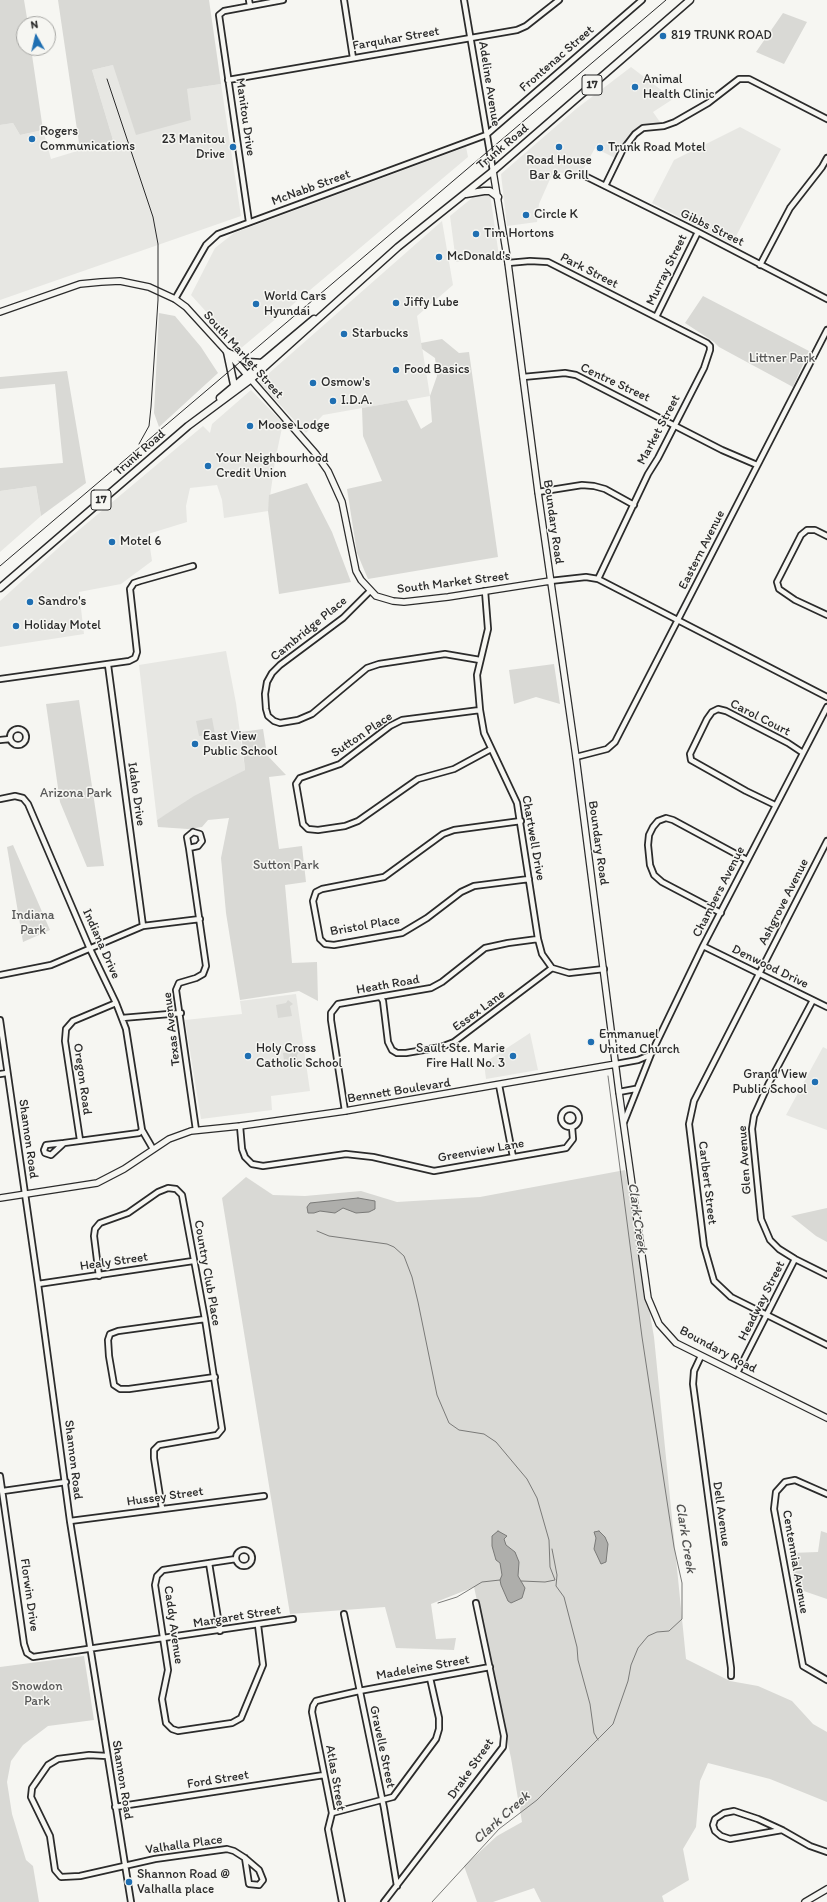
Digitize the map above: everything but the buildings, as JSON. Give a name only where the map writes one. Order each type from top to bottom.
[{"type":"highway","name":"Trunk Road","points":[[203,413],[248,378],[398,247],[493,171],[690,0]]},
{"type":"highway","points":[[463,195],[490,191],[498,196]]},
{"type":"highway","name":"Trunk Road","points":[[0,588],[234,386],[248,378],[263,362],[304,326],[328,309]]},
{"type":"highway","points":[[227,352],[249,362],[263,362]]},
{"type":"highway","points":[[227,352],[234,386]]},
{"type":"main road","name":"Boundary Road","points":[[493,171],[508,263],[550,581],[576,757],[623,1123],[648,1298],[659,1324],[676,1343],[827,1418]]},
{"type":"main road","name":"South Market Street","points":[[0,312],[80,284],[107,282],[136,284],[157,290],[175,299],[186,307],[303,438],[328,471],[342,502],[356,571],[370,591],[384,599],[404,602],[485,592],[550,581]]},
{"type":"main road","name":"Bennett Boulevard","points":[[0,1198],[97,1183],[124,1169],[177,1135],[196,1130],[240,1126],[345,1111],[616,1064]]},
{"type":"main road","points":[[805,1902],[827,1889]]},
{"type":"street","points":[[249,0],[250,6],[283,0]]},
{"type":"street","points":[[344,0],[353,58]]},
{"type":"street","name":"Adeline Avenue","points":[[464,0],[493,171]]},
{"type":"street","name":"Farquhar Street","points":[[228,80],[517,30],[526,26],[559,0]]},
{"type":"street","name":"Frontenac Street","points":[[486,135],[642,0]]},
{"type":"street","name":"Manitou Drive","points":[[249,222],[219,15],[224,11],[250,6]]},
{"type":"street","points":[[605,186],[622,151],[635,134],[642,128],[664,126],[675,122],[708,103],[739,79],[749,79],[827,118]]},
{"type":"street","name":"McNabb Street","points":[[175,299],[206,246],[218,234],[486,135]]},
{"type":"street","points":[[760,265],[790,208],[822,167],[827,158]]},
{"type":"street","name":"Gibbs Street","points":[[587,178],[698,232],[827,299]]},
{"type":"street","name":"Murray Street","points":[[656,317],[698,232]]},
{"type":"street","name":"Park Street","points":[[508,263],[530,261],[548,262],[656,317]]},
{"type":"street","name":"Market Street","points":[[598,579],[648,474],[676,425],[704,368],[710,350],[707,343],[656,317]]},
{"type":"street","name":"Eastern Avenue","points":[[576,757],[607,749],[615,742],[827,330]]},
{"type":"street","name":"Centre Street","points":[[523,377],[565,373],[576,375],[676,425],[722,450],[757,465]]},
{"type":"street","points":[[538,492],[582,485],[594,486],[605,489],[634,505]]},
{"type":"street","points":[[827,536],[816,530],[807,530],[801,535],[777,582],[779,589],[795,600],[827,615]]},
{"type":"street","points":[[0,679],[128,661],[135,658],[137,652],[129,598],[130,589],[134,583],[193,566]]},
{"type":"street","name":"South Market Street","points":[[550,581],[586,577],[598,579],[827,697]]},
{"type":"street","name":"Cambridge Place","points":[[370,591],[343,618],[280,665],[272,673],[267,682],[264,694],[268,716],[274,721],[280,722],[298,720],[312,714],[367,668],[379,664],[445,654],[480,660]]},
{"type":"street","name":"Chartwell Drive","points":[[485,592],[488,629],[477,675],[484,734],[515,796],[521,822],[538,939],[542,954],[552,968]]},
{"type":"street","name":"Idaho Drive","points":[[108,664],[143,926]]},
{"type":"street","name":"Chambers Avenue","points":[[623,1123],[644,1069],[703,946],[827,707]]},
{"type":"street","name":"Carol Court","points":[[776,805],[746,791],[692,760],[690,754],[707,719],[712,712],[718,709],[726,711],[788,743],[803,753]]},
{"type":"street","name":"Sutton Place","points":[[480,710],[402,720],[390,726],[340,764],[300,778],[296,784],[302,824],[308,829],[318,830],[345,826],[358,822],[418,779],[454,769],[491,749]]},
{"type":"street","points":[[0,740],[10,739]]},
{"type":"street","name":"Indiana Drive","points":[[0,799],[15,796],[23,798],[28,804],[90,949],[116,1003],[126,1029],[142,1130]]},
{"type":"street","points":[[721,913],[662,882],[654,875],[650,865],[648,845],[649,835],[658,821],[666,818],[673,820],[747,860]]},
{"type":"street","name":"Bristol Place","points":[[521,822],[448,832],[422,848],[393,872],[384,877],[322,889],[316,892],[313,902],[320,939],[325,944],[334,945],[402,933],[427,918],[461,892],[474,886],[529,879]]},
{"type":"street","name":"Ashgrove Avenue","points":[[760,973],[827,841]]},
{"type":"street","name":"Texas Avenue","points":[[189,848],[206,966],[203,974],[196,978],[179,983],[177,986],[196,1130]]},
{"type":"street","points":[[0,975],[51,965],[143,926],[200,919]]},
{"type":"street","name":"Heath Road","points":[[345,1111],[331,1020],[331,1013],[338,1004],[381,998],[431,988],[442,982],[485,948],[538,939]]},
{"type":"street","name":"Denwood Drive","points":[[703,946],[827,1007]]},
{"type":"street","points":[[552,968],[569,973],[604,969]]},
{"type":"street","name":"Essex Lane","points":[[381,998],[383,1001],[388,1042],[392,1050],[402,1053],[420,1051],[441,1047],[465,1036],[552,968]]},
{"type":"street","name":"Carlbert Street","points":[[760,973],[694,1101],[689,1124],[704,1246],[714,1281],[722,1290],[731,1297],[766,1316],[827,1345]]},
{"type":"street","name":"Glen Avenue","points":[[813,1000],[754,1116],[752,1128],[761,1218],[770,1240],[779,1249],[795,1259],[827,1275]]},
{"type":"street","name":"Oregon Road","points":[[80,1140],[65,1041],[66,1029],[73,1021],[116,1003]]},
{"type":"street","points":[[122,1018],[180,1012]]},
{"type":"street","name":"Shannon Road","points":[[0,1020],[66,1482],[70,1521],[131,1902]]},
{"type":"street","name":"Bennett Boulevard","points":[[616,1064],[638,1060],[651,1054]]},
{"type":"street","points":[[0,1074],[7,1073]]},
{"type":"street","points":[[500,1085],[513,1157]]},
{"type":"street","points":[[619,1092],[635,1090]]},
{"type":"street","name":"Greenview Lane","points":[[240,1126],[242,1149],[245,1158],[252,1164],[263,1166],[346,1154],[373,1156],[434,1171],[566,1148],[573,1139],[572,1127]]},
{"type":"street","points":[[64,1143],[139,1133],[142,1130],[153,1149]]},
{"type":"street","name":"Country Club Place","points":[[99,1276],[94,1236],[95,1228],[100,1223],[128,1213],[158,1192],[168,1188],[176,1189],[182,1195],[215,1377],[222,1429],[217,1435],[159,1445],[154,1450],[162,1509]]},
{"type":"street","name":"Headway Street","points":[[736,1373],[795,1259]]},
{"type":"street","name":"Healy Street","points":[[38,1284],[193,1261]]},
{"type":"street","points":[[205,1319],[118,1331],[110,1334],[108,1340],[109,1356],[114,1385],[120,1388],[129,1389],[215,1377]]},
{"type":"street","name":"Dell Avenue","points":[[701,1356],[694,1371],[693,1384],[731,1668],[730,1676]]},
{"type":"street","name":"Florwin Drive","points":[[0,1476],[27,1653],[33,1657],[90,1648]]},
{"type":"street","name":"Centennial Avenue","points":[[827,1494],[795,1480],[784,1482],[776,1492],[774,1509],[803,1666],[827,1680]]},
{"type":"street","points":[[3,1491],[66,1482]]},
{"type":"street","name":"Hussey Street","points":[[70,1521],[264,1496]]},
{"type":"street","name":"Caddy Avenue","points":[[236,1559],[164,1570],[157,1576],[155,1585],[168,1670],[162,1695],[165,1719],[172,1729],[183,1731],[232,1723],[241,1718],[263,1664],[258,1625]]},
{"type":"street","points":[[209,1563],[220,1631]]},
{"type":"street","name":"Drake Street","points":[[384,1902],[503,1747],[504,1736],[476,1603]]},
{"type":"street","name":"Gravelle Street","points":[[344,1614],[383,1801],[397,1886]]},
{"type":"street","name":"Margaret Street","points":[[90,1648],[164,1639],[293,1619]]},
{"type":"street","name":"Madeleine Street","points":[[359,1691],[490,1667]]},
{"type":"street","points":[[332,1813],[383,1801],[392,1797],[436,1739],[439,1729],[439,1718],[430,1678]]},
{"type":"street","name":"Atlas Street","points":[[342,1902],[328,1829],[332,1813],[312,1712],[316,1701],[359,1691]]},
{"type":"street","name":"Valhalla Place","points":[[107,1756],[90,1755],[58,1759],[48,1765],[32,1788],[31,1797],[50,1836],[55,1870],[61,1877],[80,1876],[155,1859],[221,1849],[234,1851],[245,1858],[254,1864],[263,1877],[262,1884],[259,1886],[249,1884],[245,1858]]},
{"type":"street","name":"Ford Street","points":[[115,1807],[324,1775]]},
{"type":"street","points":[[782,1830],[730,1838],[721,1836],[715,1831],[713,1825],[715,1819],[724,1813],[734,1811],[758,1819],[782,1830],[827,1852]]},
{"type":"shaded area","points":[[113,65],[187,89],[221,84],[241,216],[0,300],[0,125],[13,123],[20,135],[43,130],[51,159],[113,140],[92,70]]},
{"type":"shaded area","points":[[631,67],[673,99],[653,112],[660,122],[629,136],[615,158],[595,148],[578,179],[554,170],[539,204],[537,222],[507,226],[501,174],[576,109]]},
{"type":"shaded area","points":[[740,127],[781,149],[732,244],[652,203],[674,160]]},
{"type":"shaded area","points":[[466,147],[468,157],[240,349],[191,295],[215,248],[234,233]]},
{"type":"shaded area","points":[[478,193],[490,194],[499,256],[456,262],[450,216]]},
{"type":"shaded area","points":[[442,221],[453,285],[417,316],[430,396],[323,415],[306,433],[259,382]]},
{"type":"shaded area","points":[[251,390],[283,423],[275,461],[268,511],[224,518],[222,500],[217,485],[190,488],[186,506],[187,522],[148,534],[152,561],[121,584],[79,592],[84,634],[0,647],[0,601],[67,540],[203,426],[210,433],[212,424]]},
{"type":"shaded area","points":[[36,486],[41,516],[0,552],[0,491]]},
{"type":"shaded area","name":"East View Public School","points":[[226,651],[236,703],[245,770],[157,820],[139,665]]},
{"type":"shaded area","name":"Holy Cross Catholic School","points":[[296,994],[310,1091],[271,1096],[272,1110],[201,1119],[185,1020],[242,1014],[240,1001]]},
{"type":"shaded area","points":[[530,1033],[538,1070],[486,1079],[484,1063]]},
{"type":"shaded area","name":"Grand View Public School","points":[[823,1047],[827,1049],[827,1130],[786,1115]]},
{"type":"shaded area","points":[[358,1198],[375,1201],[375,1209],[369,1212],[356,1213],[343,1208],[335,1213],[320,1211],[308,1213],[307,1207],[310,1203]]},
{"type":"shaded area","points":[[498,1531],[507,1536],[504,1539],[506,1545],[515,1552],[519,1562],[518,1576],[525,1588],[522,1598],[511,1603],[508,1601],[501,1585],[500,1580],[502,1575],[500,1563],[496,1560],[492,1546],[492,1536]]},
{"type":"shaded area","points":[[599,1531],[605,1537],[608,1544],[606,1562],[601,1564],[594,1549],[596,1538],[594,1532]]},
{"type":"green space","points":[[0,0],[24,0],[27,16],[16,16],[16,56],[32,56],[43,130],[20,135],[13,123],[0,125]]},
{"type":"green space","points":[[58,0],[209,0],[221,84],[187,89],[191,120],[136,135],[113,65],[92,70],[113,140],[80,150]]},
{"type":"green space","points":[[783,13],[807,22],[784,64],[756,52]]},
{"type":"green space","name":"Littner Park","points":[[703,296],[809,351],[793,387],[719,347],[714,342],[685,323]]},
{"type":"green space","points":[[159,313],[175,316],[201,347],[218,373],[159,427],[154,413]]},
{"type":"green space","points":[[442,339],[459,353],[469,352],[498,557],[368,579],[357,553],[347,489],[382,481],[363,436],[362,408],[407,400],[421,429],[432,422],[430,396],[437,376],[435,358],[422,349],[421,343]]},
{"type":"green space","points":[[67,371],[86,483],[41,516],[36,486],[0,491],[0,468],[63,463],[55,384],[0,389],[0,377]]},
{"type":"green space","points":[[307,483],[332,532],[351,582],[279,594],[268,511],[269,495]]},
{"type":"green space","points":[[554,664],[560,704],[536,697],[514,704],[509,670]]},
{"type":"green space","name":"Arizona Park","points":[[79,700],[104,866],[87,867],[60,802],[46,704]]},
{"type":"green space","points":[[212,718],[215,734],[199,736],[196,721]]},
{"type":"green space","name":"Sutton Park","points":[[263,729],[267,755],[286,775],[269,777],[279,849],[302,846],[306,882],[285,885],[292,963],[317,962],[318,1001],[299,991],[240,1000],[226,913],[221,858],[229,818],[208,820],[202,827],[188,829],[158,827],[157,820],[194,796],[245,770],[241,732]]},
{"type":"green space","name":"Indiana Park","points":[[13,845],[50,930],[23,942],[7,847]]},
{"type":"green space","points":[[288,1000],[293,1004],[290,1006],[292,1016],[278,1018],[276,1005],[286,1003]]},
{"type":"green space","points":[[295,1049],[299,1052],[297,1055],[298,1065],[285,1067],[283,1053],[293,1052]]},
{"type":"green space","points":[[625,1170],[654,1337],[686,1659],[730,1681],[758,1686],[792,1701],[813,1724],[827,1732],[827,1802],[770,1779],[708,1763],[700,1781],[696,1827],[683,1849],[689,1880],[662,1896],[664,1902],[541,1902],[534,1888],[493,1902],[477,1902],[464,1866],[497,1836],[522,1822],[511,1758],[474,1587],[431,1604],[436,1639],[456,1638],[454,1650],[396,1648],[385,1607],[290,1614],[222,1198],[246,1177],[273,1195],[305,1196],[361,1191],[397,1202],[480,1197]]},
{"type":"green space","points":[[827,1208],[827,1242],[816,1236],[791,1216]]},
{"type":"green space","points":[[821,1531],[827,1533],[827,1599],[795,1588],[790,1553],[818,1552]]},
{"type":"green space","name":"Snowdon Park","points":[[84,1656],[94,1720],[48,1726],[23,1745],[11,1761],[7,1782],[12,1814],[26,1860],[33,1866],[39,1902],[0,1902],[0,1667]]},
{"type":"waterway","name":"Clark Creek","points":[[432,1902],[499,1829],[537,1800],[613,1724],[628,1681],[631,1665],[638,1648],[648,1636],[657,1632],[669,1631],[682,1619],[682,1583],[674,1547],[642,1337],[608,1076]]},
{"type":"waterway","points":[[317,1231],[329,1236],[387,1244],[394,1247],[404,1256],[412,1277],[418,1302],[437,1395],[449,1423],[459,1430],[484,1434],[496,1442],[527,1479],[537,1498],[549,1540],[550,1567],[555,1580],[545,1582],[521,1581]]},
{"type":"waterway","points":[[552,1549],[557,1575],[556,1586],[564,1597],[577,1647],[578,1660],[590,1704],[594,1733],[598,1740]]},
{"type":"waterway","points":[[438,1603],[457,1597],[482,1582],[500,1580]]},
{"type":"railway","points":[[0,566],[666,0]]},
{"type":"railway","points":[[107,79],[153,217],[158,244],[158,300],[151,407],[149,426],[139,444]]},
{"type":"place","name":"819 TRUNK ROAD","points":[[663,36]]},
{"type":"place","name":"Animal Health Clinic","points":[[635,87]]},
{"type":"place","name":"Rogers Communications","points":[[32,139]]},
{"type":"place","name":"23 Manitou Drive","points":[[233,147]]},
{"type":"place","name":"Road House Bar & Grill","points":[[559,147]]},
{"type":"place","name":"Trunk Road Motel","points":[[600,148]]},
{"type":"place","name":"Circle K","points":[[526,215]]},
{"type":"place","name":"Tim Hortons","points":[[476,234]]},
{"type":"place","name":"McDonald's","points":[[439,257]]},
{"type":"place","name":"Jiffy Lube","points":[[396,303]]},
{"type":"place","name":"World Cars Hyundai","points":[[256,304]]},
{"type":"place","name":"Starbucks","points":[[344,334]]},
{"type":"place","name":"Food Basics","points":[[396,370]]},
{"type":"place","name":"Osmow's","points":[[313,383]]},
{"type":"place","name":"I.D.A.","points":[[333,401]]},
{"type":"place","name":"Moose Lodge","points":[[250,426]]},
{"type":"place","name":"Your Neighbourhood Credit Union","points":[[208,466]]},
{"type":"place","name":"Motel 6","points":[[112,542]]},
{"type":"place","name":"Sandro's","points":[[30,602]]},
{"type":"place","name":"Holiday Motel","points":[[16,626]]},
{"type":"place","name":"East View Public School","points":[[195,744]]},
{"type":"place","name":"Emmanuel United Church","points":[[591,1042]]},
{"type":"place","name":"Holy Cross Catholic School","points":[[248,1056]]},
{"type":"place","name":"Sault Ste. Marie Fire Hall No. 3","points":[[513,1056]]},
{"type":"place","name":"Grand View Public School","points":[[815,1082]]},
{"type":"place","name":"Shannon Road @ Valhalla place","points":[[129,1882]]}]
